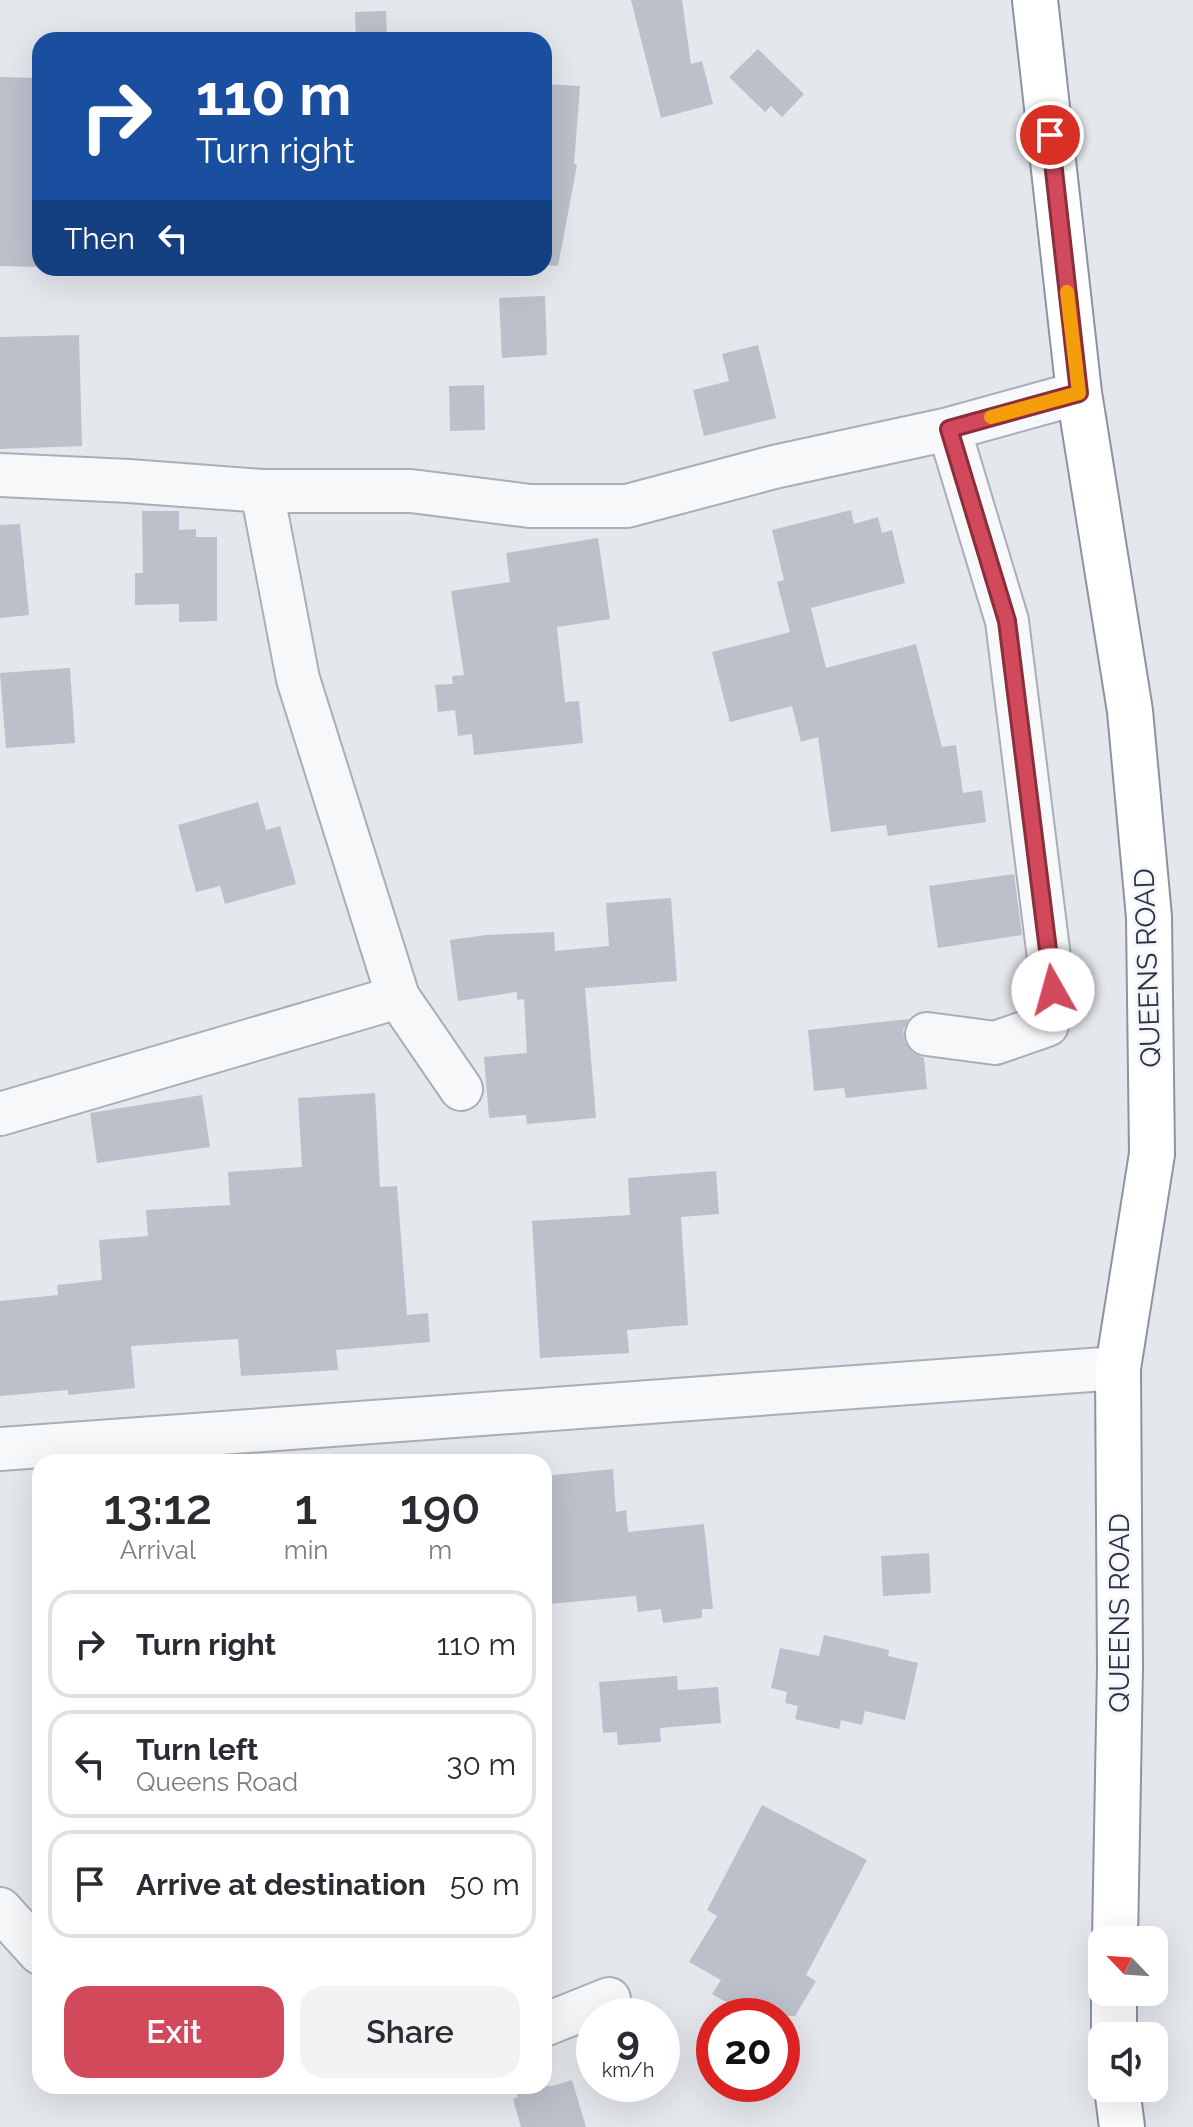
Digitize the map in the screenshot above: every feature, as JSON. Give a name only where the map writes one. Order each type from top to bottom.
[{"type":"highway","name":"QUEENS ROAD","points":[[1035,0],[1079,393],[1130,711],[1149,917],[1152,1154],[1118,1368],[1120,1668],[1115,1926]]},
{"type":"highway","points":[[1119,2102],[1122,2127]]},
{"type":"street","points":[[0,475],[262,491],[411,491],[530,506],[627,506],[774,467],[949,429],[1079,393]]},
{"type":"street","points":[[927,1034],[995,1043],[1047,1025],[1053,990],[1007,621],[949,429]]},
{"type":"street","points":[[262,491],[298,679],[398,997],[461,1089]]},
{"type":"street","points":[[0,1114],[398,997]]},
{"type":"street","points":[[0,1449],[1118,1368]]},
{"type":"street","points":[[0,1909],[32,1944]]},
{"type":"street","points":[[552,2022],[576,2012]]},
{"type":"building","points":[[631,0],[682,0],[691,64],[702,61],[713,104],[661,118]]},
{"type":"building","points":[[386,11],[387,32],[356,32],[355,12]]},
{"type":"building","points":[[758,49],[804,94],[782,117],[771,106],[765,112],[729,77]]},
{"type":"building","points":[[0,77],[32,78],[32,267],[0,266]]},
{"type":"building","points":[[552,84],[580,86],[574,164],[577,165],[558,266],[552,266]]},
{"type":"building","points":[[545,296],[547,355],[502,358],[499,298]]},
{"type":"building","points":[[79,335],[82,446],[0,449],[0,337]]},
{"type":"building","points":[[758,345],[776,418],[704,436],[693,390],[729,381],[722,354]]},
{"type":"building","points":[[484,385],[485,430],[450,431],[449,386]]},
{"type":"building","points":[[851,510],[854,524],[878,517],[882,533],[892,530],[905,583],[811,608],[826,668],[916,644],[942,747],[956,745],[963,793],[982,790],[986,822],[888,836],[886,825],[831,832],[818,737],[801,742],[792,706],[730,722],[712,652],[790,632],[777,582],[784,580],[772,530]]},
{"type":"building","points":[[142,511],[179,511],[179,530],[196,529],[196,537],[217,537],[217,621],[179,622],[179,604],[135,605],[135,573],[143,573]]},
{"type":"building","points":[[20,524],[29,615],[0,618],[0,525]]},
{"type":"building","points":[[598,538],[610,619],[557,627],[565,702],[579,701],[583,743],[474,755],[472,734],[458,736],[455,710],[438,712],[435,685],[453,684],[452,676],[464,675],[451,591],[510,582],[506,553]]},
{"type":"building","points":[[70,668],[75,743],[6,748],[0,673]]},
{"type":"building","points":[[258,802],[266,830],[280,826],[296,884],[225,904],[220,886],[196,892],[178,825]]},
{"type":"building","points":[[1014,874],[1022,935],[938,948],[929,886]]},
{"type":"building","points":[[671,898],[677,981],[585,988],[596,1118],[527,1124],[526,1115],[489,1118],[484,1057],[527,1053],[524,999],[517,1000],[517,992],[458,1001],[450,940],[554,932],[555,951],[609,946],[606,903]]},
{"type":"building","points":[[909,1019],[903,1030],[905,1042],[912,1052],[924,1058],[927,1089],[846,1098],[844,1088],[814,1091],[808,1030]]},
{"type":"building","points":[[375,1093],[380,1187],[397,1186],[407,1315],[428,1313],[430,1342],[336,1350],[338,1370],[241,1376],[238,1339],[131,1346],[135,1388],[68,1395],[68,1390],[0,1396],[0,1301],[58,1295],[57,1285],[102,1280],[99,1240],[148,1236],[146,1210],[230,1205],[228,1172],[302,1167],[298,1098]]},
{"type":"building","points":[[202,1095],[210,1147],[97,1163],[90,1113]]},
{"type":"building","points":[[716,1171],[719,1214],[681,1217],[688,1325],[627,1330],[629,1353],[540,1358],[532,1221],[630,1215],[628,1178]]},
{"type":"building","points":[[613,1469],[616,1512],[626,1510],[628,1532],[704,1524],[713,1609],[702,1609],[702,1618],[663,1623],[661,1609],[638,1612],[636,1596],[552,1604],[552,1475]]},
{"type":"building","points":[[929,1553],[931,1593],[883,1596],[881,1556]]},
{"type":"building","points":[[824,1635],[889,1650],[888,1656],[918,1663],[905,1720],[865,1711],[862,1725],[841,1720],[839,1729],[795,1719],[798,1706],[785,1703],[787,1692],[771,1688],[780,1648],[819,1656]]},
{"type":"building","points":[[677,1676],[678,1690],[718,1687],[721,1723],[660,1728],[661,1742],[618,1745],[617,1732],[603,1733],[599,1682]]},
{"type":"building","points":[[762,1805],[867,1860],[806,1975],[816,1981],[800,2008],[800,1998],[719,1998],[712,1994],[721,1980],[689,1962],[717,1916],[707,1910]]},
{"type":"building","points":[[572,2080],[576,2102],[586,2127],[521,2127],[513,2099],[518,2097],[517,2094],[552,2094],[552,2086]]},
{"type":"slow traffic","points":[[991,417],[1079,393],[1067,292]]},
{"type":"route","points":[[1050,135],[1079,393],[949,429],[1007,621],[1053,990]]}]
